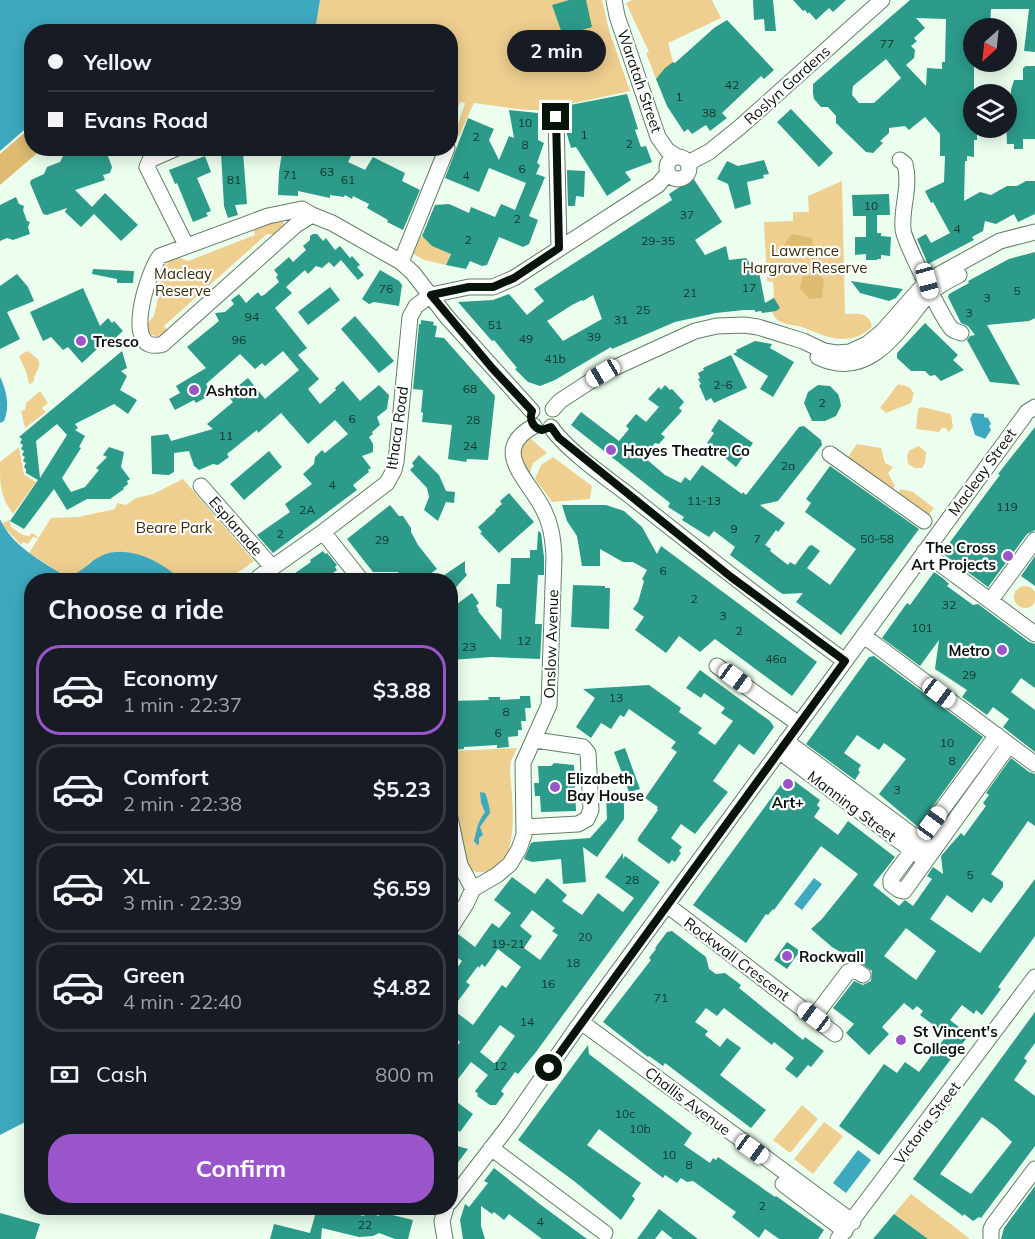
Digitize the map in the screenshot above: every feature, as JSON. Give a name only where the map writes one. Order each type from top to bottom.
[{"type":"street","name":"Waratah Street","points":[[614,0],[658,137],[667,150],[682,160]]},
{"type":"street","name":"Roslyn Gardens","points":[[559,248],[658,185],[668,173],[673,178],[684,177],[689,171],[682,160],[709,152],[882,0]]},
{"type":"street","points":[[431,295],[469,287],[493,287],[514,278],[559,248],[556,117]]},
{"type":"street","points":[[159,156],[150,160],[147,167],[186,245]]},
{"type":"street","points":[[401,262],[444,156]]},
{"type":"street","points":[[900,160],[905,164],[908,183],[902,226],[904,236],[951,329],[960,333]]},
{"type":"street","points":[[312,216],[296,225],[167,341],[158,345],[149,345],[142,337],[139,326],[153,268],[160,256],[287,211],[302,209],[312,216],[332,223],[401,262],[413,273],[542,430],[551,427],[555,421],[553,409],[560,400],[603,373],[695,331],[717,326],[744,325],[769,330],[783,335],[804,350],[826,361],[840,364],[885,345],[911,318],[928,287],[1000,241],[1035,232]]},
{"type":"street","points":[[928,287],[951,279],[1000,253],[1035,241]]},
{"type":"street","name":"Ithaca Road","points":[[264,573],[387,483],[394,470],[410,316],[416,306],[431,295]]},
{"type":"street","points":[[533,419],[542,405],[553,409]]},
{"type":"street","name":"Macleay Street","points":[[458,1191],[924,552],[1031,410]]},
{"type":"street","name":"Onslow Avenue","points":[[473,890],[498,875],[510,864],[519,849],[524,827],[523,764],[549,705],[553,533],[542,506],[514,461],[513,451],[515,442],[533,419]]},
{"type":"street","points":[[551,427],[559,438],[723,570],[845,661]]},
{"type":"street","points":[[830,454],[924,521]]},
{"type":"street","name":"Esplanade","points":[[201,486],[272,567]]},
{"type":"street","points":[[323,532],[355,573]]},
{"type":"street","points":[[990,601],[1035,540]]},
{"type":"street","points":[[924,552],[1035,634]]},
{"type":"street","points":[[864,636],[1035,764]]},
{"type":"street","points":[[717,666],[799,724]]},
{"type":"street","points":[[524,827],[578,824],[587,819],[591,810],[588,753],[583,747],[535,740]]},
{"type":"street","points":[[1003,740],[929,856],[904,891],[899,890],[891,884],[891,879],[916,845],[1003,740]]},
{"type":"street","name":"Manning Street","points":[[783,746],[929,856]]},
{"type":"street","points":[[458,856],[460,865],[473,890],[458,916]]},
{"type":"street","name":"Rockwall Crescent","points":[[667,905],[835,1034]]},
{"type":"street","points":[[814,1017],[848,972],[855,970],[863,975]]},
{"type":"street","name":"Victoria Street","points":[[845,1231],[1035,977]]},
{"type":"street","name":"Challis Avenue","points":[[579,1026],[845,1231]]},
{"type":"street","points":[[491,1148],[605,1233]]},
{"type":"street","points":[[991,1239],[993,1225],[1035,1168]]},
{"type":"street","points":[[443,1215],[441,1221],[446,1239]]},
{"type":"green space","points":[[320,0],[602,0],[609,30],[630,91],[565,105],[561,110],[525,110],[474,103],[459,136],[458,125],[465,103],[460,102],[458,108],[458,24],[316,24]]},
{"type":"green space","points":[[632,0],[712,0],[721,18],[668,43],[673,62],[656,79],[646,53],[649,52],[626,3]]},
{"type":"green space","name":"Lawrence Hargrave Reserve","points":[[842,181],[845,314],[866,316],[872,327],[855,337],[838,339],[784,323],[775,317],[770,300],[774,297],[773,282],[767,281],[764,222],[793,221],[793,212],[809,212],[808,196]]},
{"type":"green space","points":[[457,208],[468,213],[446,265],[424,260],[409,251],[416,234],[439,249]]},
{"type":"green space","name":"Macleay Reserve","points":[[283,222],[286,227],[276,235],[267,234],[164,326],[169,331],[157,337],[149,333],[146,325],[154,316],[161,284],[154,278],[170,260],[178,257],[188,261],[255,235],[253,228]]},
{"type":"green space","points":[[27,351],[39,362],[34,381],[29,385],[19,356]]},
{"type":"green space","points":[[898,384],[909,387],[914,393],[911,403],[886,413],[880,408]]},
{"type":"green space","points":[[40,391],[48,403],[42,408],[46,412],[25,428],[21,411],[25,410],[26,403]]},
{"type":"green space","points":[[922,407],[951,414],[953,427],[948,432],[946,428],[942,428],[939,432],[916,429],[918,409]]},
{"type":"green space","points":[[530,438],[547,453],[533,463],[530,473],[524,464],[521,450]]},
{"type":"green space","points":[[857,444],[881,448],[885,463],[893,467],[888,473],[895,486],[891,491],[847,458]]},
{"type":"green space","points":[[919,446],[926,452],[925,463],[922,468],[915,468],[908,464],[907,455],[910,450]]},
{"type":"green space","points":[[19,447],[24,475],[36,482],[13,514],[5,501],[2,490],[0,462]]},
{"type":"green space","points":[[553,457],[592,486],[590,499],[552,502],[535,479],[541,465]]},
{"type":"green space","name":"Beare Park","points":[[183,479],[254,561],[237,573],[172,573],[162,565],[140,556],[90,562],[80,572],[60,573],[29,553],[51,518],[78,517],[115,509],[117,503],[126,505],[136,498],[153,494]]},
{"type":"green space","points":[[901,489],[913,492],[934,508],[927,517],[897,494]]},
{"type":"green space","points":[[10,520],[11,527],[23,535],[29,536],[32,533],[38,537],[33,537],[28,544],[23,542],[21,545],[2,523]]},
{"type":"green space","points":[[1025,586],[1033,589],[1036,597],[1033,605],[1025,608],[1017,605],[1014,597],[1017,589]]},
{"type":"green space","points":[[517,748],[510,768],[513,812],[510,844],[505,858],[497,867],[484,872],[473,871],[463,858],[458,833],[458,751]]},
{"type":"green space","points":[[802,1105],[818,1119],[790,1153],[773,1140]]},
{"type":"green space","points":[[824,1122],[843,1136],[813,1174],[794,1159]]},
{"type":"green space","points":[[911,1194],[969,1239],[928,1239],[894,1214]]},
{"type":"shaded area","points":[[24,133],[24,156],[34,156],[0,185],[0,154]]},
{"type":"shaded area","points":[[792,234],[812,238],[814,251],[809,254],[790,256],[784,245]]},
{"type":"shaded area","points":[[819,275],[824,280],[822,298],[809,299],[800,288],[803,276]]},
{"type":"water","points":[[0,0],[320,0],[316,24],[24,24],[24,130],[0,151]]},
{"type":"water","points":[[0,377],[6,393],[7,405],[6,416],[0,423]]},
{"type":"water","points":[[973,413],[984,414],[991,424],[989,426],[991,430],[985,439],[975,435],[970,419]]},
{"type":"water","points":[[0,519],[5,529],[20,545],[60,573],[24,573],[24,1123],[0,1135]]},
{"type":"water","points":[[122,552],[144,556],[173,573],[76,573],[101,556]]},
{"type":"water","points":[[480,792],[485,793],[490,813],[480,827],[483,835],[479,838],[477,845],[474,841],[480,819],[485,812]]},
{"type":"water","points":[[814,878],[822,884],[802,910],[794,904]]},
{"type":"water","points":[[858,1150],[871,1160],[846,1193],[833,1183]]},
{"type":"building","points":[[569,0],[586,0],[592,27],[582,30],[583,34],[564,39],[552,5]]},
{"type":"building","points":[[753,0],[773,0],[776,31],[765,31],[764,19],[754,20]]},
{"type":"building","points":[[793,0],[846,0],[833,12],[829,8],[816,20]]},
{"type":"building","points":[[910,0],[1035,0],[1035,52],[1024,51],[1029,9],[991,9],[991,18],[963,18],[963,72],[974,72],[974,84],[963,84],[963,138],[977,138],[974,140],[974,157],[967,156],[967,161],[965,161],[964,201],[980,192],[991,195],[1007,186],[1035,181],[1035,214],[1018,222],[1014,214],[996,224],[985,221],[983,231],[972,237],[974,240],[928,264],[917,239],[926,234],[931,243],[950,233],[925,191],[944,182],[945,156],[940,156],[940,134],[925,117],[909,130],[905,126],[889,128],[889,133],[880,141],[883,143],[873,153],[866,152],[836,123],[836,116],[828,107],[821,107],[814,99],[813,84]],"holes":[[[916,18],[946,19],[945,62],[942,62],[942,69],[927,68],[926,86],[906,65],[914,58],[915,50],[911,46],[917,41],[914,38],[925,28]],[[886,59],[901,78],[874,103],[859,103],[852,95],[853,86]]]},
{"type":"building","points":[[727,20],[774,70],[764,79],[761,76],[722,113],[727,118],[710,131],[706,125],[692,134],[688,129],[684,132],[667,106],[656,79],[665,68],[675,63],[714,28]]},
{"type":"building","points":[[1035,66],[1035,139],[1023,139],[1023,149],[1014,149],[1014,144],[1007,144],[1007,138],[1017,138],[1017,84],[1013,84],[1014,80],[1023,80],[1023,68]]},
{"type":"building","points":[[627,94],[641,147],[646,146],[652,162],[625,172],[631,180],[607,196],[576,147],[571,148],[566,131],[565,106]]},
{"type":"building","points":[[791,109],[833,153],[819,167],[777,122]]},
{"type":"building","points":[[509,110],[538,113],[538,140],[544,143],[536,174],[545,177],[529,216],[538,220],[529,244],[523,247],[499,237],[487,265],[482,266],[470,261],[466,269],[446,265],[451,254],[432,246],[422,236],[435,205],[449,204],[469,213],[471,207],[495,217],[501,204],[515,210],[526,183],[489,168],[479,192],[445,178],[453,156],[458,156],[458,144],[468,118],[494,129],[489,140],[499,160],[509,136],[514,138]]},
{"type":"building","points":[[63,156],[108,156],[112,167],[110,173],[103,175],[105,180],[75,190],[92,207],[105,193],[138,225],[121,241],[94,214],[81,227],[65,212],[67,208],[47,215],[43,214],[30,183],[31,180],[44,174],[47,167],[60,162]]},
{"type":"building","points":[[205,156],[211,172],[197,178],[211,211],[206,213],[208,216],[193,222],[177,183],[175,184],[169,170]]},
{"type":"building","points":[[221,156],[243,156],[247,204],[235,205],[238,215],[228,218],[224,206]]},
{"type":"building","points":[[282,156],[351,156],[348,162],[365,170],[373,157],[405,173],[402,181],[420,190],[403,230],[367,208],[369,204],[353,196],[352,199],[345,195],[344,197],[330,195],[330,198],[298,191],[298,196],[278,195]]},
{"type":"building","points":[[764,160],[769,174],[763,175],[764,178],[747,182],[751,204],[735,209],[728,184],[717,179],[727,161],[738,166]]},
{"type":"building","points":[[567,170],[585,171],[584,197],[576,196],[575,206],[568,206]]},
{"type":"building","points":[[693,178],[722,222],[695,240],[705,255],[726,246],[729,260],[746,258],[754,269],[758,267],[765,303],[774,298],[780,308],[776,311],[762,313],[761,311],[755,312],[755,310],[744,310],[716,313],[675,322],[612,349],[611,347],[555,380],[540,386],[528,382],[515,369],[517,368],[494,340],[492,341],[458,302],[493,300],[509,294],[527,315],[544,301],[534,289],[672,200],[669,194]],"holes":[[[593,295],[602,319],[563,341],[547,321]]]},
{"type":"building","points":[[889,194],[890,215],[877,215],[877,233],[891,237],[890,256],[881,255],[881,259],[866,260],[866,254],[855,255],[855,237],[866,237],[866,216],[853,216],[852,195]]},
{"type":"building","points":[[16,197],[19,204],[24,206],[27,221],[30,222],[28,227],[30,234],[13,240],[7,238],[0,241],[0,205]]},
{"type":"building","points":[[313,234],[317,234],[323,241],[326,238],[335,250],[340,246],[350,258],[352,256],[360,265],[357,267],[364,275],[358,280],[341,260],[334,267],[329,262],[322,268],[316,266],[308,274],[305,270],[286,287],[292,293],[275,308],[307,348],[298,355],[319,379],[308,389],[320,404],[343,381],[360,401],[379,385],[389,395],[387,409],[377,417],[380,425],[369,437],[373,444],[373,452],[362,456],[371,468],[353,485],[357,490],[273,553],[257,535],[290,512],[285,504],[312,484],[303,474],[314,464],[315,457],[322,450],[325,453],[348,434],[335,420],[308,444],[281,413],[258,433],[257,430],[227,454],[229,457],[218,465],[213,464],[199,470],[194,466],[189,451],[174,453],[174,472],[169,475],[152,474],[151,436],[168,434],[171,441],[213,429],[207,424],[233,402],[227,395],[248,378],[265,399],[299,370],[283,351],[265,366],[262,363],[255,369],[240,354],[206,384],[212,394],[196,403],[194,400],[175,410],[169,399],[180,393],[176,386],[206,368],[187,347],[219,321],[215,313],[225,312],[234,304],[231,300],[239,294],[246,303],[258,292],[261,296],[264,295],[279,282],[274,270],[289,257],[293,262],[306,250],[303,246]]},
{"type":"building","points":[[1035,252],[1035,318],[1029,321],[987,325],[1020,385],[990,382],[967,340],[970,336],[975,335],[968,326],[961,323],[948,297],[949,294],[1009,259]]},
{"type":"building","points":[[93,269],[134,271],[133,283],[117,283],[117,279],[92,274]]},
{"type":"building","points":[[380,270],[402,285],[399,306],[374,302],[369,304],[362,299]]},
{"type":"building","points":[[17,274],[28,287],[34,301],[7,312],[20,339],[0,349],[0,286]]},
{"type":"building","points":[[851,281],[903,289],[896,298],[889,301],[860,293]]},
{"type":"building","points":[[330,287],[340,300],[308,325],[298,312]]},
{"type":"building","points":[[83,288],[100,326],[108,318],[123,331],[113,340],[110,337],[82,363],[68,347],[63,350],[51,337],[43,341],[30,312]]},
{"type":"building","points":[[355,316],[394,361],[379,373],[341,329]]},
{"type":"building","points":[[421,320],[434,322],[433,325],[437,326],[435,337],[444,338],[495,396],[488,460],[467,459],[466,462],[448,459],[452,425],[422,422],[423,390],[413,389]]},
{"type":"building","points":[[925,323],[958,355],[953,360],[964,370],[941,381],[935,375],[930,376],[925,371],[911,371],[897,358],[897,353]]},
{"type":"building","points":[[755,341],[772,344],[770,348],[794,362],[773,397],[760,389],[768,376],[733,354],[737,352],[736,350]]},
{"type":"building","points":[[122,351],[127,368],[121,371],[127,376],[120,390],[137,400],[128,414],[114,404],[75,424],[78,428],[75,430],[85,436],[79,447],[81,448],[62,478],[71,492],[85,487],[99,470],[96,468],[107,457],[103,455],[109,447],[124,452],[121,467],[130,479],[124,489],[110,499],[87,499],[67,510],[54,489],[24,529],[10,521],[38,480],[26,473],[24,467],[26,463],[23,461],[25,457],[22,455],[24,451],[21,449],[23,445],[20,443],[22,439],[19,437]],"holes":[[[57,424],[67,435],[40,478],[36,441]]]},
{"type":"building","points":[[731,355],[747,388],[714,403],[711,398],[706,401],[699,385],[701,384],[698,373],[704,370],[703,368]]},
{"type":"building","points":[[665,385],[684,402],[679,408],[682,411],[661,434],[665,437],[659,444],[655,443],[644,457],[665,475],[681,483],[685,477],[690,481],[702,465],[746,495],[799,427],[804,426],[821,440],[822,445],[778,501],[760,505],[785,523],[778,532],[776,530],[765,545],[788,565],[790,562],[795,565],[812,545],[820,551],[807,568],[830,585],[856,549],[805,512],[811,503],[806,499],[830,466],[919,529],[841,635],[796,602],[803,593],[783,594],[778,591],[730,555],[735,547],[714,531],[709,537],[682,520],[684,517],[668,507],[670,503],[571,425],[581,412],[619,441],[629,429],[626,426],[636,414],[646,422],[659,407],[648,399],[659,387],[661,390]]},
{"type":"building","points":[[818,385],[830,386],[838,394],[840,400],[841,406],[836,416],[825,421],[812,421],[804,403],[808,392]]},
{"type":"building","points":[[719,419],[753,443],[736,467],[707,443]]},
{"type":"building","points":[[1035,427],[1035,530],[1027,534],[988,587],[942,553],[1000,475],[998,474]]},
{"type":"building","points":[[269,451],[282,467],[244,500],[230,484]]},
{"type":"building","points":[[419,455],[439,475],[446,491],[455,492],[454,503],[446,502],[438,521],[424,510],[429,497],[427,488],[410,470],[414,466],[412,463]]},
{"type":"building","points":[[509,493],[534,522],[499,553],[480,533],[482,532],[478,527],[496,511],[502,504],[500,501]]},
{"type":"building","points":[[390,505],[399,516],[403,516],[418,545],[437,569],[432,573],[373,572],[347,539]]},
{"type":"building","points":[[562,505],[606,505],[624,511],[642,527],[657,554],[661,546],[817,662],[792,696],[715,639],[700,652],[679,636],[666,653],[635,630],[644,617],[633,609],[638,602],[644,581],[642,579],[647,570],[633,562],[623,562],[600,549],[600,566],[582,566],[577,536],[567,521]]},
{"type":"building","points":[[538,531],[541,533],[544,557],[544,575],[538,575],[535,624],[542,624],[540,659],[492,657],[458,659],[458,603],[472,593],[479,603],[476,606],[478,611],[501,640],[502,609],[496,606],[497,584],[510,584],[511,558],[530,558],[530,550],[537,550]]},
{"type":"building","points":[[323,551],[337,565],[335,567],[337,570],[333,573],[295,573],[311,562],[310,560]]},
{"type":"building","points":[[1035,556],[1035,586],[1021,576]]},
{"type":"building","points":[[465,561],[467,575],[458,585],[458,573],[447,573]]},
{"type":"building","points":[[934,572],[949,584],[947,586],[973,605],[978,604],[1029,642],[1035,644],[1035,688],[1021,678],[1011,692],[1035,710],[1035,752],[1003,727],[1009,719],[993,707],[987,715],[962,697],[967,690],[935,669],[939,640],[920,666],[882,638],[907,603],[910,605]]},
{"type":"building","points":[[573,585],[610,588],[609,629],[571,627]]},
{"type":"building","points":[[874,656],[983,737],[918,827],[879,794],[906,759],[884,743],[879,750],[857,735],[844,753],[861,765],[855,780],[806,744],[869,657]]},
{"type":"building","points":[[700,670],[770,721],[774,727],[754,755],[739,744],[713,781],[728,792],[695,834],[681,824],[671,838],[682,847],[679,851],[681,853],[675,862],[672,860],[669,864],[638,841],[638,838],[658,810],[658,807],[645,798],[677,752],[671,748],[676,742],[629,709],[624,717],[620,715],[611,729],[601,723],[591,738],[576,727],[595,698],[583,689],[649,685],[681,708],[679,712],[702,728],[698,733],[715,745],[733,721],[721,713],[725,708],[704,693],[701,698],[686,688]]},
{"type":"building","points":[[520,696],[530,696],[531,708],[525,708],[526,721],[521,721],[522,730],[518,730],[518,736],[508,737],[509,747],[497,748],[497,745],[458,749],[458,701],[489,700],[488,697],[500,697],[500,700],[520,699]]},
{"type":"building","points":[[625,748],[640,789],[629,792],[614,752]]},
{"type":"building","points":[[1011,758],[1035,774],[1035,826],[1028,821],[991,874],[1003,882],[1003,887],[991,903],[983,898],[972,913],[947,895],[930,919],[980,953],[1035,879],[1035,936],[998,987],[1001,989],[982,1015],[976,1010],[974,1014],[962,1005],[950,1020],[969,1035],[879,1155],[839,1126],[884,1064],[897,1073],[905,1062],[919,1072],[947,1035],[920,1015],[923,1011],[917,1006],[913,1010],[904,1003],[882,1027],[889,1034],[869,1055],[846,1033],[854,1024],[833,1008],[854,981],[863,985],[871,981],[872,971],[832,947],[811,929],[822,919],[858,874],[821,846],[774,910],[766,914],[746,943],[693,905],[787,779],[793,780],[820,800],[817,805],[820,808],[814,817],[838,835],[848,821],[895,857],[873,885],[899,906],[905,900],[913,906],[932,879],[927,876],[933,867],[943,874],[941,856],[961,833],[964,836],[986,806],[983,803],[989,795],[986,793]],"holes":[[[906,928],[936,951],[916,980],[884,956]]]},
{"type":"building","name":"Elizabeth Bay House","points":[[554,763],[574,765],[576,811],[541,812],[540,796],[535,796],[534,783],[539,783],[538,766],[551,766]]},
{"type":"building","points":[[606,795],[624,797],[624,819],[597,857],[583,847],[586,882],[563,884],[561,859],[532,862],[524,859],[531,843],[534,842],[590,838],[607,819]]},
{"type":"building","points":[[623,853],[623,859],[625,856],[660,882],[536,1052],[518,1074],[515,1072],[501,1091],[504,1094],[496,1105],[490,1105],[477,1096],[475,1091],[488,1075],[471,1062],[458,1079],[458,1045],[460,1042],[458,1040],[458,1014],[473,1025],[502,985],[506,988],[521,967],[498,949],[485,967],[482,964],[479,968],[478,966],[466,982],[470,985],[458,1001],[458,967],[462,961],[458,958],[458,934],[475,947],[492,923],[499,928],[511,913],[494,900],[512,877],[535,894],[547,878],[567,895],[562,901],[582,915],[598,893],[623,912],[634,898],[605,877]],"holes":[[[532,910],[555,928],[552,931],[558,935],[540,960],[524,948],[532,936],[520,926]],[[500,1025],[515,1036],[495,1064],[480,1052]]]},
{"type":"building","points":[[672,931],[706,957],[709,969],[716,974],[725,973],[741,985],[739,988],[803,1040],[805,1037],[824,1051],[811,1067],[808,1065],[797,1078],[785,1069],[794,1058],[774,1042],[772,1045],[724,1008],[717,1016],[706,1008],[695,1022],[708,1031],[705,1035],[720,1047],[727,1038],[741,1048],[720,1075],[766,1110],[751,1128],[665,1063],[663,1066],[648,1057],[603,1022],[651,960],[649,958],[667,932]]},
{"type":"building","name":"Rockwall","points":[[787,942],[800,951],[787,969],[774,960]]},
{"type":"building","points":[[1035,1012],[1035,1043],[1024,1058],[1027,1061],[1014,1080],[1035,1096],[1035,1146],[981,1218],[973,1221],[913,1179]],"holes":[[[982,1117],[1012,1142],[971,1194],[940,1174]]]},
{"type":"building","points":[[588,1045],[589,1054],[692,1133],[684,1145],[710,1163],[713,1158],[716,1160],[718,1157],[776,1196],[824,1230],[818,1239],[779,1239],[765,1229],[759,1238],[732,1217],[736,1212],[693,1181],[687,1182],[681,1178],[677,1183],[665,1175],[663,1178],[599,1129],[587,1145],[641,1183],[632,1196],[635,1199],[621,1220],[574,1181],[518,1140]]},
{"type":"building","points":[[458,1103],[473,1114],[460,1132],[458,1130]]},
{"type":"building","points":[[458,1146],[468,1149],[458,1162]]},
{"type":"building","points":[[494,1168],[587,1239],[542,1239],[509,1214],[504,1220],[481,1206],[481,1226],[485,1239],[463,1239],[460,1220],[465,1204],[469,1207],[488,1183],[484,1181]]},
{"type":"building","points":[[1035,1186],[1035,1239],[1001,1239],[1004,1228]]},
{"type":"building","points":[[659,1209],[698,1239],[673,1239],[662,1230],[655,1239],[637,1239]]},
{"type":"building","points":[[0,1213],[40,1224],[35,1239],[0,1239]]},
{"type":"building","points":[[894,1214],[928,1239],[873,1239]]},
{"type":"building","points":[[315,1215],[392,1215],[413,1220],[408,1239],[395,1239],[379,1233],[359,1237],[322,1228],[321,1239],[270,1239],[274,1224],[310,1233]]},
{"type":"place","name":"Tresco","points":[[81,341]]},
{"type":"place","name":"Ashton","points":[[194,390]]},
{"type":"place","name":"Hayes Theatre Co","points":[[611,450]]},
{"type":"place","name":"The Cross Art Projects","points":[[1008,556]]},
{"type":"place","name":"Metro","points":[[1002,650]]},
{"type":"place","name":"Art+","points":[[788,784]]},
{"type":"place","name":"Elizabeth Bay House","points":[[555,787]]},
{"type":"place","name":"Rockwall","points":[[787,956]]},
{"type":"place","name":"St Vincent's College","points":[[901,1040]]},
{"type":"route","points":[[549,1068],[845,661],[731,577],[607,478],[559,438],[551,427],[542,430],[534,426],[531,419],[532,411],[447,317],[431,295],[453,289],[493,287],[514,278],[559,248],[556,117]]}]
